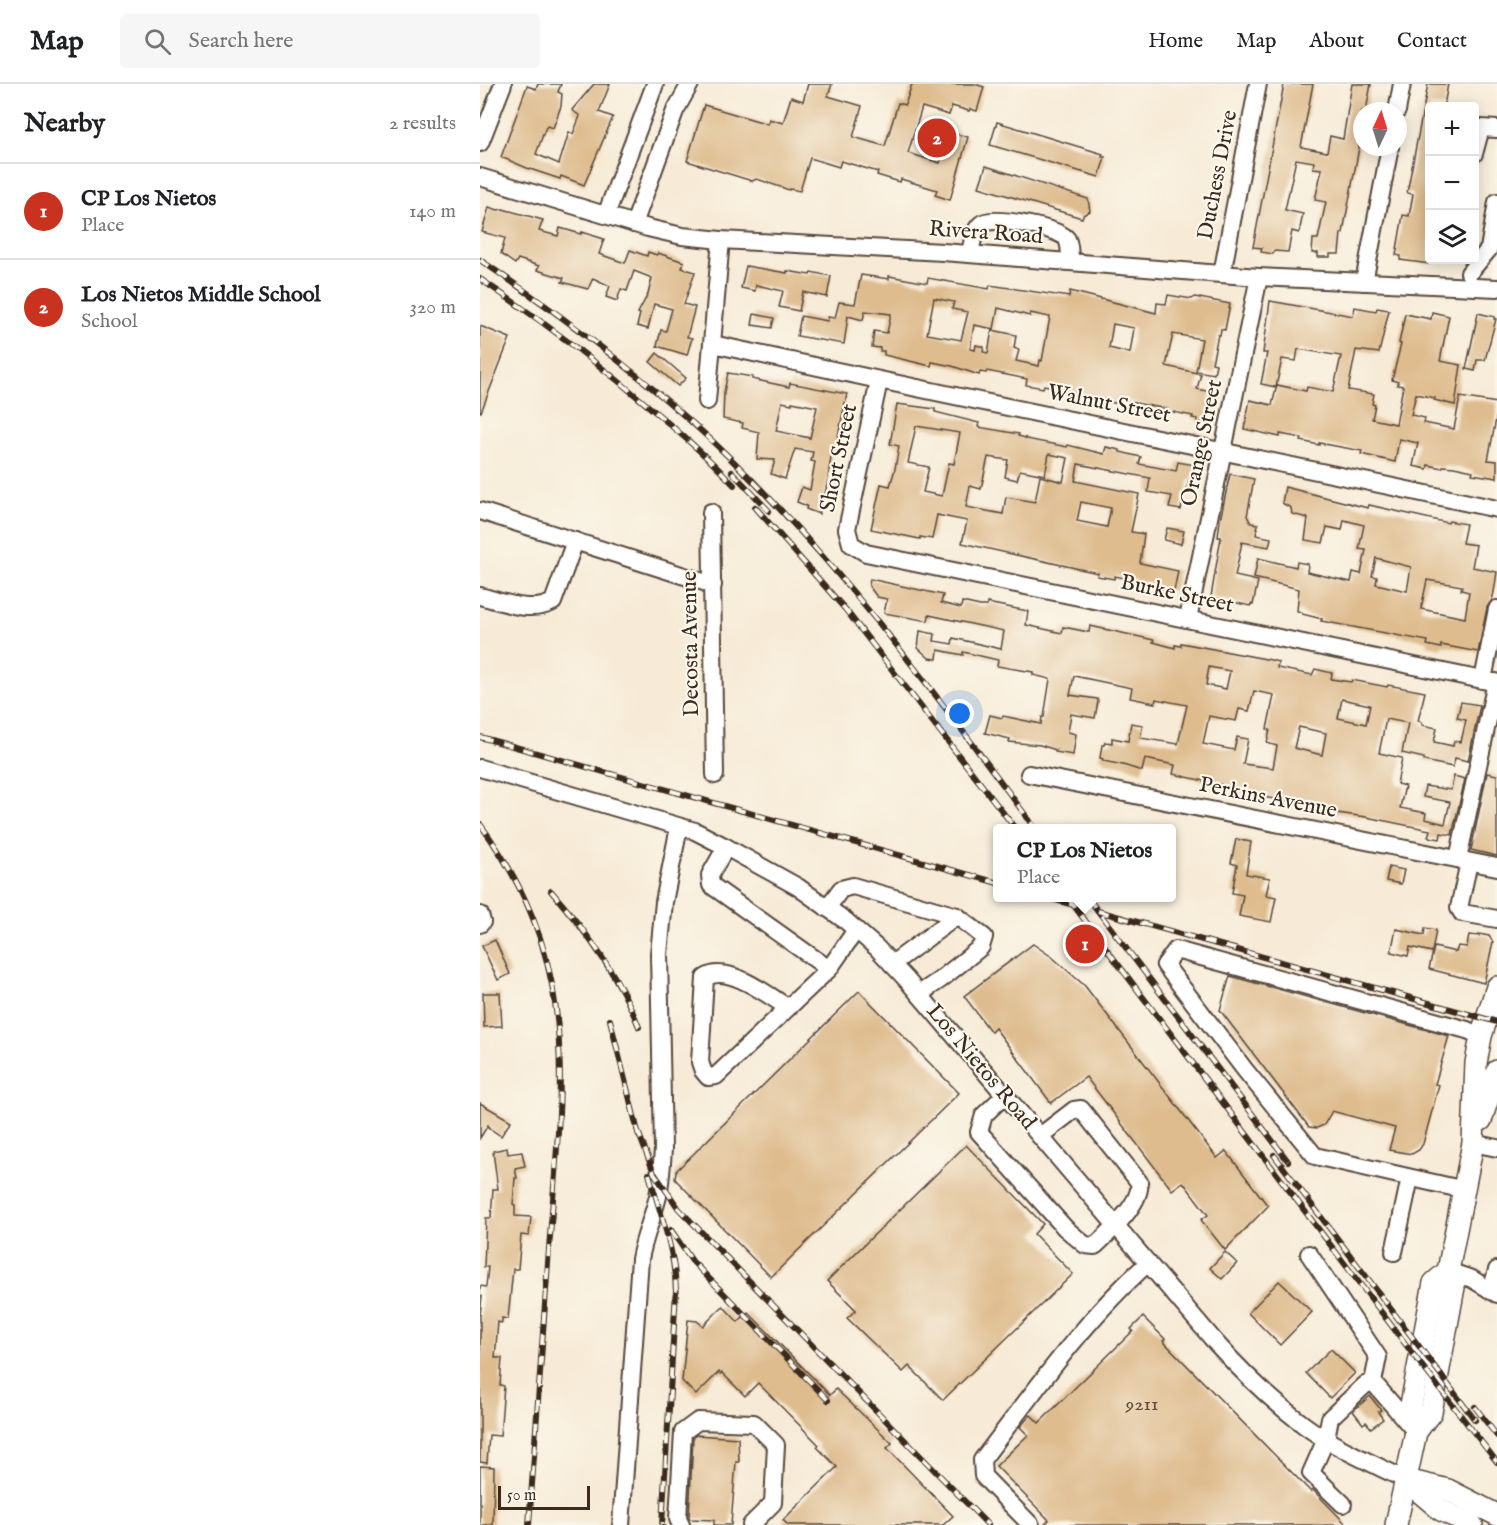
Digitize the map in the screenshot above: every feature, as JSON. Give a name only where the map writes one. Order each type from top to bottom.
[{"type":"main road","points":[[1396,1525],[1416,1432],[1410,1405],[1434,1283],[1448,1271],[1465,1190],[1487,1065],[1481,1036],[1496,994]]},
{"type":"main road","points":[[1473,1143],[1497,1071]]},
{"type":"main road","name":"Los Nietos Road","points":[[1406,1480],[1448,1490],[1497,1515]]},
{"type":"main road","name":"Los Nietos Road","points":[[1406,1480],[1441,1510],[1472,1525]]},
{"type":"street","points":[[480,143],[503,84]]},
{"type":"street","points":[[606,215],[655,84]]},
{"type":"street","points":[[634,224],[675,111],[690,84]]},
{"type":"street","name":"Duchess Drive","points":[[1222,274],[1258,84]]},
{"type":"street","points":[[1399,102],[1402,84]]},
{"type":"street","points":[[1479,132],[1480,128],[1497,129]]},
{"type":"street","points":[[1364,282],[1388,156]]},
{"type":"street","name":"Rivera Road","points":[[480,177],[634,224],[682,236],[970,254],[1259,277],[1364,282],[1466,273],[1497,288]]},
{"type":"street","points":[[1466,273],[1489,249],[1497,202]]},
{"type":"street","points":[[970,254],[977,229],[981,224],[993,219],[1050,229],[1061,234],[1069,245],[1070,262]]},
{"type":"street","points":[[707,400],[721,240]]},
{"type":"street","name":"Orange Street","points":[[1188,619],[1259,277]]},
{"type":"street","name":"Walnut Street","points":[[713,344],[879,381],[1224,450],[1497,509]]},
{"type":"street","name":"Short Street","points":[[851,544],[847,529],[879,381]]},
{"type":"street","points":[[480,510],[713,585]]},
{"type":"street","name":"Decosta Avenue","points":[[711,512],[715,775]]},
{"type":"street","points":[[480,596],[530,609],[544,607],[553,602],[575,541]]},
{"type":"street","name":"Burke Street","points":[[851,544],[866,553],[1492,682]]},
{"type":"street","points":[[1497,609],[1492,682],[1463,860],[1459,908],[1461,913],[1497,919]]},
{"type":"street","name":"Los Nietos Road","points":[[480,768],[694,831],[798,887],[856,930],[919,994],[1216,1343],[1249,1378],[1305,1426],[1406,1480]]},
{"type":"street","name":"Perkins Avenue","points":[[1029,774],[1497,867]]},
{"type":"street","points":[[621,1525],[640,1259],[644,1238],[657,1199],[662,1168],[659,954],[664,902],[679,827]]},
{"type":"street","points":[[726,847],[710,875],[711,885],[829,969]]},
{"type":"street","points":[[827,908],[841,889],[853,886],[957,916],[984,937],[981,947],[919,994]]},
{"type":"street","points":[[480,915],[480,924]]},
{"type":"street","points":[[891,964],[957,916]]},
{"type":"street","points":[[787,1007],[737,976],[710,975],[705,978],[700,1062],[703,1071],[708,1077],[716,1076],[829,969],[856,930]]},
{"type":"street","points":[[1465,1190],[1315,1156],[1245,1070],[1165,965],[1176,950],[1366,1001],[1481,1036]]},
{"type":"street","points":[[1005,1095],[984,1115],[979,1132],[1065,1228],[1085,1245],[1095,1246],[1117,1226],[1140,1191],[1139,1182],[1081,1109],[1074,1110],[1040,1136]]},
{"type":"street","points":[[1473,1143],[1497,1148]]},
{"type":"street","points":[[1394,1252],[1410,1178]]},
{"type":"street","points":[[1309,1254],[1377,1357],[1373,1382],[1416,1432]]},
{"type":"street","points":[[1031,1525],[983,1476],[982,1460],[1089,1322],[1148,1263]]},
{"type":"street","points":[[1448,1271],[1472,1279],[1494,1292],[1497,1270]]},
{"type":"street","points":[[1343,1503],[1311,1473],[1326,1439],[1330,1418],[1365,1385],[1373,1382]]},
{"type":"street","points":[[681,1525],[678,1519],[683,1432],[698,1421],[754,1423],[776,1445],[774,1503],[751,1525]]},
{"type":"building","points":[[538,84],[561,84],[558,92],[562,94],[561,106],[553,128],[547,126],[545,129],[536,154],[559,164],[569,132],[573,134],[580,116],[572,110],[594,84],[610,84],[599,112],[613,117],[584,185],[561,176],[560,179],[527,168],[501,157],[527,86],[536,89]]},
{"type":"building","points":[[808,84],[832,84],[828,96],[862,106],[853,137],[885,146],[898,103],[905,105],[912,84],[975,84],[984,87],[977,111],[952,106],[949,115],[922,107],[908,153],[940,163],[949,132],[968,137],[950,200],[935,195],[937,190],[901,179],[900,182],[877,175],[878,172],[841,161],[839,167],[810,158],[800,191],[789,190],[757,179],[752,181],[687,161],[704,105],[768,124],[769,119],[783,123],[791,97],[803,101]]},
{"type":"building","points":[[1284,84],[1313,84],[1301,147],[1327,152],[1330,136],[1343,139],[1352,84],[1371,84],[1368,102],[1353,102],[1353,156],[1357,156],[1343,233],[1341,233],[1339,254],[1318,257],[1318,253],[1312,253],[1313,239],[1318,239],[1326,202],[1315,200],[1322,169],[1313,168],[1314,162],[1296,159],[1285,210],[1303,214],[1299,233],[1292,231],[1288,252],[1274,251],[1273,254],[1261,252],[1262,248],[1253,247]]},
{"type":"building","points":[[1428,84],[1448,84],[1445,102],[1425,102],[1425,263],[1400,260],[1401,256],[1396,255],[1403,215],[1409,216],[1413,194],[1407,193]]},
{"type":"building","points":[[997,122],[1103,154],[1102,157],[1105,157],[1099,177],[990,145]]},
{"type":"building","points":[[986,166],[1088,199],[1090,211],[1082,218],[979,187]]},
{"type":"building","points":[[489,207],[543,220],[539,231],[558,236],[560,228],[604,239],[599,254],[625,263],[630,250],[647,256],[648,252],[657,255],[658,253],[684,262],[682,268],[695,272],[684,304],[695,307],[687,337],[692,338],[687,355],[657,346],[661,330],[666,331],[672,309],[654,304],[648,329],[637,326],[640,314],[638,313],[648,294],[652,278],[634,271],[627,291],[621,289],[617,301],[606,297],[610,286],[593,278],[588,289],[562,282],[564,278],[537,270],[539,266],[518,259],[515,264],[501,254],[505,238],[482,232]]},
{"type":"building","points":[[746,266],[787,273],[787,271],[810,275],[811,272],[831,276],[827,297],[803,292],[799,311],[779,307],[783,291],[756,285],[755,291],[741,288]]},
{"type":"building","points":[[861,275],[889,279],[889,276],[927,283],[928,278],[989,289],[990,285],[1069,297],[1070,291],[1156,313],[1157,303],[1166,304],[1168,295],[1192,299],[1195,297],[1230,304],[1225,330],[1221,329],[1218,335],[1212,363],[1216,364],[1214,374],[1196,371],[1202,339],[1173,334],[1166,366],[1201,374],[1197,389],[1211,392],[1207,424],[1197,422],[1198,419],[1192,418],[1193,416],[1168,411],[1168,409],[1120,400],[1119,404],[1044,385],[1043,388],[1026,385],[1027,379],[987,371],[986,373],[980,372],[979,375],[952,366],[932,362],[931,366],[884,355],[884,351],[880,351],[880,348],[872,347],[874,331],[887,333],[891,314],[865,311],[863,320],[848,316],[844,344],[797,336],[801,316],[828,321],[828,317],[835,318],[839,302],[855,304]],"holes":[[[934,298],[954,302],[952,309],[968,312],[961,340],[927,334]],[[998,308],[1030,316],[1030,313],[1050,317],[1042,361],[1040,360],[1039,366],[1016,361],[1019,350],[1014,348],[1016,335],[992,330],[988,353],[983,352],[984,347],[976,345],[975,350],[970,349],[974,325],[994,329]],[[1113,324],[1134,328],[1130,353],[1109,348]]]},
{"type":"building","points":[[1270,301],[1353,316],[1355,307],[1376,311],[1377,308],[1389,310],[1379,353],[1356,350],[1348,390],[1374,394],[1372,404],[1375,405],[1372,419],[1396,424],[1403,386],[1397,385],[1398,382],[1392,380],[1401,344],[1399,343],[1405,314],[1431,319],[1432,312],[1449,316],[1440,361],[1461,365],[1455,405],[1416,394],[1411,415],[1425,418],[1424,423],[1454,429],[1460,397],[1497,403],[1488,460],[1497,461],[1497,478],[1472,474],[1473,471],[1454,467],[1443,466],[1442,468],[1428,465],[1427,469],[1413,466],[1418,443],[1399,439],[1395,462],[1361,454],[1362,451],[1319,443],[1319,445],[1301,441],[1302,438],[1280,434],[1280,437],[1244,429],[1250,400],[1272,405],[1277,385],[1306,391],[1307,387],[1333,392],[1341,356],[1298,349],[1296,361],[1282,359],[1276,387],[1261,384],[1267,353],[1263,353]]},
{"type":"building","points":[[1478,313],[1496,319],[1485,360],[1477,360],[1475,371],[1466,369]]},
{"type":"building","points":[[754,314],[774,318],[772,328],[752,325]]},
{"type":"building","points":[[480,326],[510,338],[481,412],[480,412]]},
{"type":"building","points":[[657,353],[686,378],[678,386],[650,362]]},
{"type":"building","points":[[728,373],[789,387],[790,383],[847,394],[819,514],[806,509],[807,506],[797,502],[802,487],[810,490],[815,462],[811,461],[813,452],[795,449],[785,479],[771,474],[775,460],[757,459],[759,432],[742,428],[743,423],[723,419],[724,392]],"holes":[[[782,402],[792,404],[792,402],[817,407],[810,438],[776,431]]]},
{"type":"building","points":[[897,404],[935,409],[935,412],[979,423],[978,427],[1019,434],[1018,436],[1026,439],[1067,447],[1068,445],[1104,454],[1106,447],[1120,450],[1120,452],[1141,457],[1139,464],[1176,471],[1178,462],[1195,465],[1192,479],[1189,480],[1186,494],[1184,494],[1181,510],[1169,508],[1172,496],[1148,492],[1150,478],[1078,464],[1075,481],[1139,494],[1131,532],[1144,534],[1140,563],[1178,571],[1174,591],[1157,588],[1158,585],[1115,576],[1114,579],[1097,576],[1098,573],[962,543],[967,521],[937,515],[932,539],[920,537],[920,539],[871,529],[881,484],[890,486],[895,469],[899,446],[890,444]],"holes":[[[916,426],[960,433],[954,464],[949,463],[942,496],[923,492],[929,467],[908,463]],[[1049,454],[1068,458],[1063,482],[1040,476],[1035,502],[1006,497],[1003,514],[966,507],[970,486],[981,489],[988,457],[1008,460],[1005,477],[1017,480],[1020,470],[1045,475]],[[1081,502],[1111,508],[1107,527],[1077,521]]]},
{"type":"building","points":[[1230,474],[1254,479],[1247,516],[1251,523],[1258,524],[1256,535],[1271,538],[1269,547],[1242,542],[1235,576],[1258,581],[1253,605],[1250,606],[1211,597],[1221,537],[1218,537],[1220,520]]},
{"type":"building","points":[[1285,487],[1368,508],[1369,505],[1448,523],[1449,521],[1466,524],[1462,543],[1476,545],[1472,567],[1497,572],[1478,652],[1441,645],[1441,648],[1427,645],[1428,641],[1321,621],[1322,619],[1297,611],[1299,589],[1254,578],[1258,558],[1296,567],[1297,562],[1308,564],[1307,572],[1351,582],[1353,572],[1361,574],[1366,550],[1359,549],[1364,525],[1344,520],[1342,530],[1327,527],[1323,543],[1305,540],[1308,518],[1292,514],[1291,508],[1282,503]],"holes":[[[1376,558],[1411,567],[1407,591],[1376,584],[1377,577],[1372,576]],[[1427,580],[1462,586],[1461,590],[1469,592],[1465,618],[1421,609]]]},
{"type":"building","points":[[1167,528],[1184,531],[1181,544],[1164,540]]},
{"type":"building","points":[[870,579],[943,595],[941,603],[961,608],[962,602],[980,606],[987,606],[987,603],[1028,611],[1026,625],[1062,633],[1063,627],[1089,632],[1090,626],[1154,640],[1153,642],[1175,648],[1175,645],[1181,646],[1181,643],[1271,660],[1278,662],[1277,668],[1312,675],[1315,669],[1332,673],[1331,679],[1351,682],[1352,680],[1425,692],[1418,721],[1422,722],[1422,725],[1437,728],[1434,742],[1453,746],[1454,741],[1461,742],[1466,720],[1457,718],[1461,702],[1480,705],[1468,761],[1455,758],[1453,767],[1424,761],[1424,758],[1402,753],[1408,723],[1386,719],[1379,753],[1402,758],[1397,784],[1405,786],[1400,808],[1426,813],[1425,819],[1445,824],[1450,802],[1423,797],[1425,786],[1451,790],[1454,776],[1465,779],[1452,835],[1441,833],[1440,839],[1428,837],[1430,830],[1255,796],[1239,791],[1240,789],[1173,774],[1175,765],[1145,759],[1142,771],[1103,761],[1100,758],[1102,745],[1105,742],[1112,743],[1112,738],[1128,741],[1131,723],[1143,725],[1140,738],[1178,744],[1187,705],[1156,699],[1155,703],[1130,698],[1132,688],[1074,676],[1070,695],[1098,701],[1095,718],[1071,714],[1068,732],[1076,734],[1073,755],[1055,752],[1056,750],[1040,745],[1009,742],[1010,739],[985,733],[990,715],[1041,724],[1050,679],[1033,675],[1033,672],[997,666],[998,660],[963,652],[963,655],[938,650],[937,659],[929,658],[918,648],[920,631],[935,634],[934,641],[952,644],[953,638],[1001,649],[1004,631],[929,615],[928,621],[884,613],[887,599],[877,597],[869,586]],"holes":[[[1209,667],[1230,671],[1226,689],[1206,685]],[[1254,691],[1274,695],[1267,729],[1270,730],[1267,743],[1277,746],[1273,768],[1243,764],[1248,739],[1237,737],[1234,750],[1203,744],[1209,716],[1236,721],[1239,709],[1249,711]],[[1342,699],[1370,705],[1366,724],[1338,718]],[[1299,727],[1326,733],[1322,755],[1294,748]]]},
{"type":"building","points":[[1487,773],[1497,775],[1497,856],[1471,850]]},
{"type":"building","points":[[1236,839],[1251,842],[1246,874],[1270,878],[1266,895],[1276,897],[1271,922],[1239,916],[1243,895],[1232,893],[1237,865],[1231,863]]},
{"type":"building","points":[[1389,867],[1404,870],[1401,884],[1386,881]]},
{"type":"building","points":[[1425,928],[1436,930],[1432,952],[1410,947],[1408,956],[1391,952],[1396,929],[1424,935]]},
{"type":"building","points":[[1479,934],[1489,936],[1493,942],[1484,983],[1429,969],[1434,947],[1456,952],[1458,946],[1467,947],[1469,935],[1479,936]]},
{"type":"building","points":[[495,940],[510,974],[498,980],[482,946]]},
{"type":"building","points":[[1033,944],[1052,957],[1085,986],[1217,1158],[1226,1151],[1268,1206],[1225,1250],[1201,1220],[1208,1215],[1183,1182],[1172,1190],[1086,1077],[1051,1103],[995,1028],[991,1032],[964,996]]},
{"type":"building","points":[[1230,976],[1449,1036],[1435,1084],[1439,1085],[1423,1144],[1419,1150],[1412,1154],[1389,1150],[1395,1128],[1332,1111],[1324,1125],[1317,1128],[1309,1127],[1220,1010]]},
{"type":"building","points":[[859,991],[959,1093],[771,1277],[675,1179],[676,1171]]},
{"type":"building","points":[[483,993],[500,993],[502,1026],[484,1027]]},
{"type":"building","points":[[480,1103],[511,1121],[501,1136],[488,1125],[480,1138]]},
{"type":"building","points":[[966,1145],[1043,1224],[1034,1234],[1073,1274],[943,1400],[909,1366],[903,1372],[847,1318],[856,1310],[827,1281]]},
{"type":"building","points":[[507,1148],[508,1154],[522,1152],[525,1166],[515,1168],[517,1178],[515,1178],[513,1204],[515,1205],[515,1216],[531,1217],[529,1236],[521,1235],[518,1269],[513,1269],[508,1319],[502,1318],[502,1323],[498,1322],[495,1358],[502,1358],[500,1385],[504,1386],[500,1436],[489,1435],[487,1463],[480,1462],[482,1296],[480,1296],[480,1286],[486,1287],[488,1267],[484,1267],[486,1218],[491,1218],[493,1189],[498,1189],[493,1151]]},
{"type":"building","points":[[1225,1252],[1237,1263],[1222,1279],[1210,1268]]},
{"type":"building","points":[[1279,1281],[1312,1312],[1280,1345],[1248,1313]]},
{"type":"building","points":[[723,1306],[738,1322],[748,1312],[830,1395],[836,1389],[892,1443],[887,1448],[953,1516],[943,1525],[788,1525],[783,1520],[837,1467],[817,1447],[819,1445],[758,1383],[745,1396],[719,1372],[696,1395],[682,1381],[688,1320],[697,1321],[703,1326]]},
{"type":"building","points":[[1143,1317],[1165,1339],[1163,1341],[1311,1492],[1313,1490],[1347,1525],[1044,1525],[1049,1520],[996,1466],[1028,1435],[1020,1427],[1026,1420],[1031,1415],[1039,1423],[1133,1331],[1131,1329]]},
{"type":"building","points":[[1331,1349],[1355,1373],[1330,1398],[1306,1373]]},
{"type":"building","points":[[1370,1396],[1381,1410],[1378,1412],[1383,1419],[1371,1428],[1366,1422],[1363,1424],[1353,1411]]},
{"type":"building","points":[[696,1435],[738,1438],[739,1462],[736,1462],[731,1525],[714,1525],[714,1520],[690,1519],[689,1517],[693,1438]]},
{"type":"building","points":[[480,1466],[494,1467],[493,1525],[480,1525]]},
{"type":"railway","points":[[480,260],[540,301],[626,367],[709,438],[754,482],[798,529],[881,626],[1032,824]]},
{"type":"railway","points":[[480,279],[611,375],[684,437],[734,485]]},
{"type":"railway","points":[[732,472],[769,511]]},
{"type":"railway","points":[[755,507],[845,609],[1012,824]]},
{"type":"railway","points":[[480,737],[993,882]]},
{"type":"railway","points":[[480,824],[513,876],[536,927],[551,978],[558,1029],[560,1081],[558,1134],[529,1525]]},
{"type":"railway","points":[[551,891],[601,955],[622,990],[639,1027]]},
{"type":"railway","points":[[1063,902],[1074,905]]},
{"type":"railway","points":[[1071,902],[1497,1462]]},
{"type":"railway","points":[[1091,902],[1288,1161]]},
{"type":"railway","points":[[1098,911],[1497,1022]]},
{"type":"railway","points":[[610,1020],[639,1136]]},
{"type":"railway","points":[[637,1129],[654,1173],[679,1209],[988,1525]]},
{"type":"railway","points":[[1274,1155],[1475,1420]]},
{"type":"railway","points":[[649,1174],[670,1246],[676,1291],[662,1525]]},
{"type":"railway","points":[[671,1230],[692,1261],[828,1400]]},
{"type":"railway","points":[[1475,1407],[1497,1436]]},
{"type":"place","name":"Los Nietos Middle School","points":[[937,138]]},
{"type":"place","name":"CP Los Nietos","points":[[1085,944]]}]
